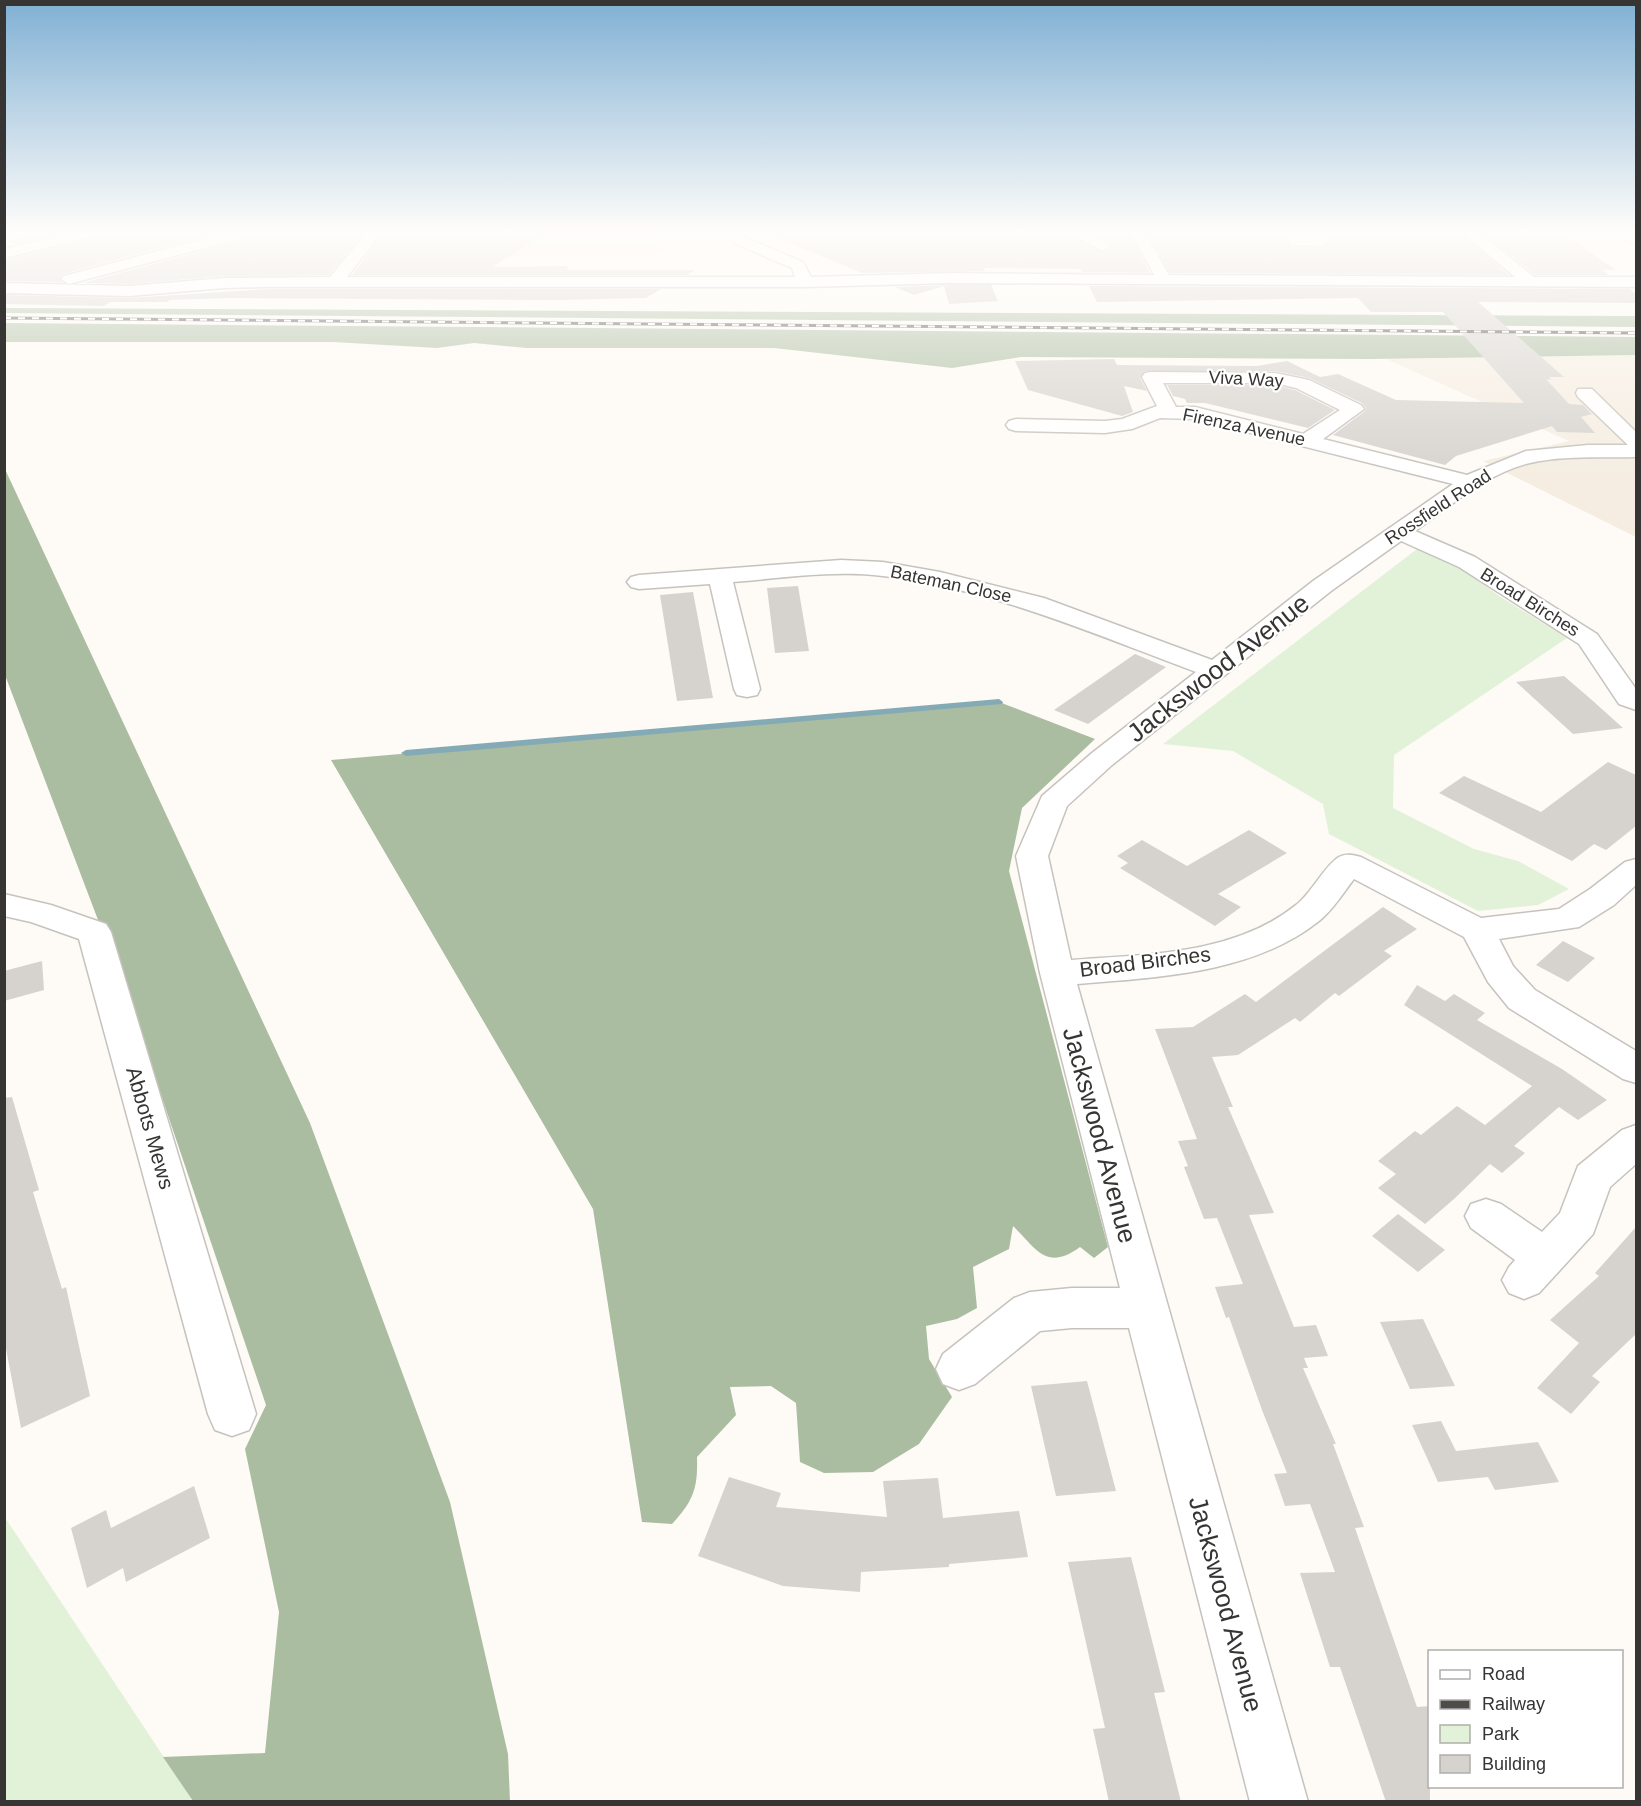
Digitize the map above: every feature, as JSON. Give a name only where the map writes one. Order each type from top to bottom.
[{"type":"street","name":"Viva Way","points":[[1168,411],[1151,377],[1275,378],[1302,384],[1354,409],[1308,440]]},
{"type":"street","points":[[1585,393],[1636,442]]},
{"type":"street","name":"Firenza Avenue","points":[[1016,425],[1125,425],[1158,412],[1168,411],[1227,420],[1471,482]]},
{"type":"street","name":"Rossfield Road","points":[[1322,586],[1480,476],[1526,457],[1588,451],[1636,451]]},
{"type":"street","name":"Broad Birches","points":[[1399,532],[1467,562],[1588,639],[1629,698],[1636,702]]},
{"type":"street","name":"Bateman Close","points":[[639,582],[841,567],[883,569],[940,579],[1035,603],[1215,670]]},
{"type":"street","points":[[720,576],[747,689]]},
{"type":"street","name":"Jackswood Avenue","points":[[1279,1802],[1057,973],[1032,856],[1053,802],[1102,759],[1322,586]]},
{"type":"street","name":"Broad Birches","points":[[1057,973],[1205,958],[1264,940],[1308,912],[1350,864],[1477,930]]},
{"type":"street","points":[[1636,869],[1602,897],[1567,919],[1477,930],[1500,973],[1522,999],[1636,1069]]},
{"type":"street","name":"Abbots Mews","points":[[4,905],[39,913],[94,932],[232,1414]]},
{"type":"street","points":[[1486,1216],[1534,1268],[1578,1222],[1592,1178],[1636,1141]]},
{"type":"street","points":[[959,1369],[1030,1312],[1072,1308],[1147,1308]]},
{"type":"shaded area","points":[[1636,355],[1636,537],[1483,461],[1569,441],[1386,359]]},
{"type":"green space","points":[[38,313],[1636,316],[1636,327]]},
{"type":"green space","points":[[5,323],[1636,337],[1636,355],[1369,359],[1021,357],[952,368],[774,348],[526,348],[474,343],[437,348],[333,342],[5,342]]},
{"type":"green space","points":[[4,467],[310,1123],[450,1502],[508,1754],[510,1801],[193,1801],[163,1757],[265,1753],[279,1612],[245,1449],[266,1405],[133,1012],[5,675]]},
{"type":"green space","points":[[1417,549],[1454,563],[1499,596],[1567,638],[1394,755],[1393,808],[1474,849],[1518,861],[1569,889],[1538,905],[1478,911],[1329,834],[1323,804],[1233,751],[1163,744]]},
{"type":"green space","points":[[999,702],[1095,739],[1022,808],[1009,871],[1108,1247],[1094,1258],[1080,1247],[1068,1254],[1050,1257],[1035,1249],[1013,1226],[1009,1249],[973,1267],[977,1308],[957,1319],[926,1326],[929,1359],[952,1397],[919,1444],[873,1472],[824,1473],[800,1462],[796,1403],[771,1386],[730,1387],[736,1415],[697,1457],[695,1486],[685,1508],[672,1524],[642,1522],[593,1209],[331,760]]},
{"type":"green space","points":[[4,1516],[193,1801],[5,1801]]},
{"type":"building","points":[[1444,313],[1491,313],[1564,377],[1546,379],[1569,404],[1583,405],[1592,414],[1581,417],[1595,433],[1557,432],[1552,426],[1456,456],[1445,465],[1333,435],[1366,408],[1362,403],[1309,378],[1275,371],[1145,371],[1140,378],[1147,391],[1124,386],[1133,412],[1122,416],[1028,390],[1015,361],[1114,359],[1117,365],[1257,366],[1287,361],[1320,377],[1338,374],[1396,400],[1524,403]]},
{"type":"building","points":[[1167,385],[1275,385],[1295,390],[1335,410],[1308,428],[1205,403],[1187,403],[1185,399],[1173,396]]},
{"type":"building","points":[[798,586],[809,651],[775,653],[767,588]]},
{"type":"building","points":[[693,592],[713,698],[677,701],[660,595]]},
{"type":"building","points":[[1135,654],[1166,667],[1088,724],[1054,710]]},
{"type":"building","points":[[1564,676],[1623,728],[1573,734],[1516,682]]},
{"type":"building","points":[[1608,762],[1636,775],[1636,826],[1606,850],[1594,844],[1572,861],[1439,793],[1464,776],[1541,812]]},
{"type":"building","points":[[1249,830],[1287,853],[1218,894],[1241,907],[1215,926],[1120,868],[1128,863],[1117,856],[1142,840],[1187,866]]},
{"type":"building","points":[[1383,907],[1417,929],[1384,951],[1392,956],[1339,996],[1335,993],[1300,1022],[1295,1018],[1238,1055],[1212,1057],[1233,1107],[1228,1107],[1274,1213],[1249,1215],[1294,1327],[1316,1325],[1328,1356],[1304,1358],[1308,1368],[1303,1368],[1336,1444],[1333,1444],[1364,1527],[1355,1528],[1417,1707],[1428,1706],[1430,1802],[1386,1802],[1340,1667],[1330,1667],[1300,1573],[1335,1572],[1310,1504],[1285,1506],[1274,1474],[1287,1473],[1229,1317],[1226,1318],[1215,1287],[1243,1284],[1217,1218],[1204,1219],[1184,1167],[1188,1166],[1178,1141],[1197,1139],[1155,1029],[1193,1027],[1245,994],[1256,1002]]},
{"type":"building","points":[[1563,941],[1595,958],[1568,982],[1536,965]]},
{"type":"building","points":[[42,961],[44,990],[4,1001],[4,971]]},
{"type":"building","points":[[1417,985],[1445,1001],[1454,994],[1485,1013],[1477,1020],[1562,1069],[1607,1100],[1578,1120],[1559,1107],[1514,1146],[1525,1153],[1502,1173],[1490,1164],[1425,1224],[1378,1188],[1396,1174],[1378,1161],[1415,1131],[1421,1135],[1457,1106],[1485,1125],[1532,1086],[1404,1005]]},
{"type":"building","points":[[12,1097],[39,1190],[33,1192],[62,1289],[66,1287],[90,1396],[21,1428],[4,1338],[4,1098]]},
{"type":"building","points":[[1398,1214],[1445,1250],[1418,1272],[1372,1236]]},
{"type":"building","points":[[1636,1227],[1636,1334],[1592,1376],[1600,1382],[1571,1414],[1537,1388],[1579,1343],[1550,1320],[1599,1276],[1595,1273]]},
{"type":"building","points":[[1423,1319],[1455,1386],[1410,1389],[1380,1322]]},
{"type":"building","points":[[1087,1381],[1116,1491],[1056,1496],[1031,1386]]},
{"type":"building","points":[[1441,1421],[1456,1451],[1538,1442],[1559,1482],[1495,1490],[1488,1477],[1438,1482],[1412,1425]]},
{"type":"building","points":[[729,1477],[781,1493],[776,1507],[887,1517],[883,1481],[938,1478],[943,1518],[1019,1511],[1028,1557],[949,1564],[949,1567],[861,1572],[860,1592],[783,1586],[698,1556]]},
{"type":"building","points":[[194,1486],[210,1538],[126,1582],[123,1568],[87,1588],[71,1528],[106,1510],[111,1528]]},
{"type":"building","points":[[1131,1557],[1165,1692],[1154,1693],[1181,1802],[1109,1802],[1093,1729],[1105,1728],[1068,1562]]},
{"type":"waterway","points":[[406,753],[999,702]]},
{"type":"railway","points":[[4,318],[1636,333]]}]
